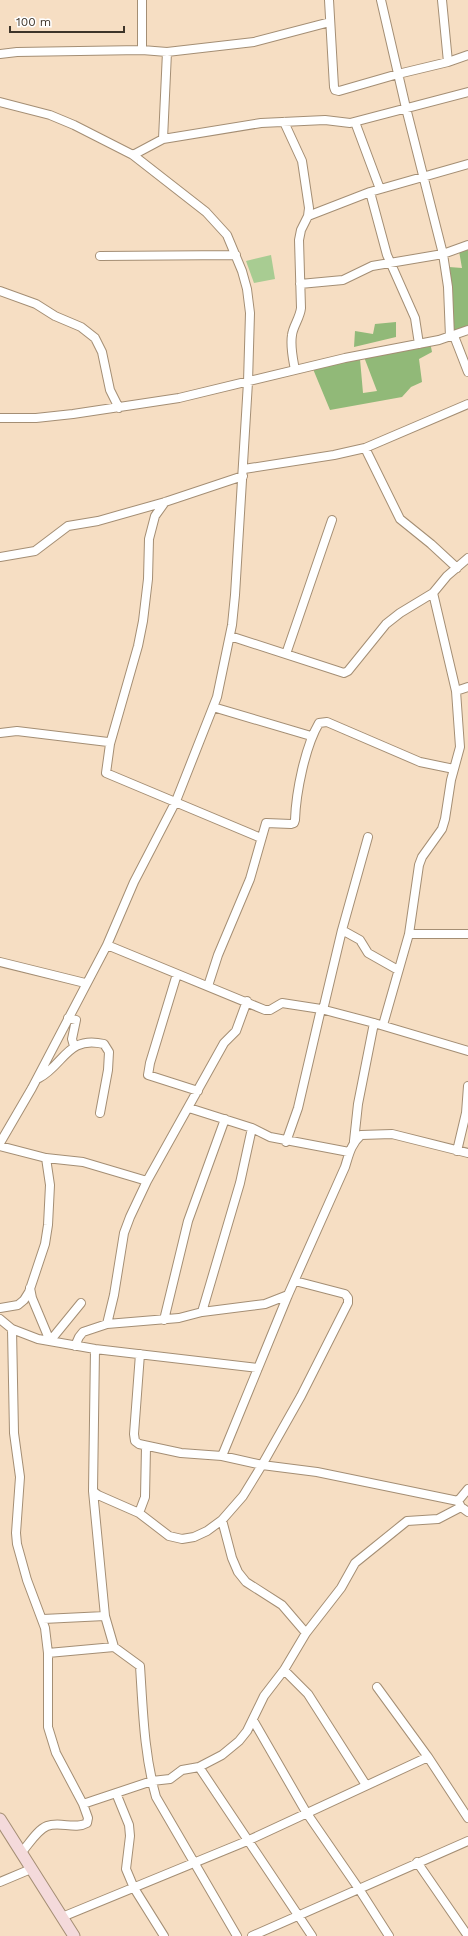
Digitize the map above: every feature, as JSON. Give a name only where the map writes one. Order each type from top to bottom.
[{"type":"main road","points":[[0,1819],[74,1936]]},
{"type":"street","points":[[142,0],[142,50]]},
{"type":"street","points":[[329,0],[335,90],[339,91],[398,74],[448,62],[468,54]]},
{"type":"street","points":[[381,0],[406,108],[443,254],[448,287],[452,337],[468,372]]},
{"type":"street","points":[[442,0],[448,62]]},
{"type":"street","points":[[0,54],[17,52],[142,50],[167,52],[254,42],[330,22]]},
{"type":"street","points":[[163,139],[167,52]]},
{"type":"street","points":[[133,155],[163,139],[245,124],[325,120],[341,123],[355,122],[468,92]]},
{"type":"street","points":[[0,102],[56,117],[133,155],[206,212],[226,235],[236,255],[247,289],[250,313],[248,382],[236,595],[230,636],[213,707],[176,801],[134,882],[107,945],[37,1079],[0,1143]]},
{"type":"street","points":[[284,122],[302,161],[309,208],[308,216],[301,230],[299,240],[300,315],[292,334],[291,342],[295,370]]},
{"type":"street","points":[[355,122],[380,189]]},
{"type":"street","points":[[308,216],[370,192],[468,164]]},
{"type":"street","points":[[370,192],[390,263],[415,318],[419,344]]},
{"type":"street","points":[[300,284],[343,280],[372,266],[443,254],[468,245]]},
{"type":"street","points":[[100,256],[236,255]]},
{"type":"street","points":[[0,291],[36,304],[54,316],[81,327],[95,338],[102,352],[110,390],[119,408]]},
{"type":"street","points":[[0,418],[36,418],[119,408],[179,398],[345,358],[452,337],[468,330]]},
{"type":"street","points":[[0,557],[35,551],[58,531],[68,526],[98,521],[165,502],[243,472],[365,448],[468,404]]},
{"type":"street","points":[[365,448],[400,519],[431,544],[457,568]]},
{"type":"street","points":[[165,502],[156,516],[149,539],[148,579],[143,621],[138,646],[110,744],[106,774],[176,801],[192,810],[261,838]]},
{"type":"street","points":[[286,654],[332,520]]},
{"type":"street","points":[[230,636],[344,673],[348,671],[386,624],[400,613],[433,593],[447,576],[468,558]]},
{"type":"street","points":[[383,1025],[409,934],[419,865],[422,858],[442,830],[454,769],[464,746],[456,691],[433,593]]},
{"type":"street","points":[[456,691],[468,687]]},
{"type":"street","points":[[213,707],[311,736]]},
{"type":"street","points":[[208,986],[218,955],[250,879],[266,823],[294,823],[296,798],[311,736],[319,723],[327,722],[420,762],[454,769]]},
{"type":"street","points":[[0,733],[17,731],[110,744]]},
{"type":"street","points":[[286,1142],[298,1108],[342,930],[368,837]]},
{"type":"street","points":[[342,930],[360,940],[368,953],[398,970]]},
{"type":"street","points":[[409,934],[468,934]]},
{"type":"street","points":[[107,945],[265,1010],[270,1010],[282,1003],[322,1010],[383,1025],[468,1051]]},
{"type":"street","points":[[0,962],[86,983]]},
{"type":"street","points":[[177,974],[150,1063],[148,1075],[198,1091]]},
{"type":"street","points":[[107,1324],[114,1294],[124,1233],[147,1181],[224,1043],[236,1031],[247,1002]]},
{"type":"street","points":[[68,1018],[76,1020],[72,1039],[74,1046]]},
{"type":"street","points":[[222,1456],[288,1296],[346,1167],[349,1152],[354,1141],[358,1104],[374,1023]]},
{"type":"street","points":[[37,1079],[43,1076],[74,1046],[92,1041],[104,1044],[109,1052],[108,1070],[100,1113]]},
{"type":"street","points":[[457,1151],[466,1113],[468,1086]]},
{"type":"street","points":[[189,1108],[252,1128],[270,1137],[286,1142],[349,1152]]},
{"type":"street","points":[[164,1320],[188,1221],[225,1119]]},
{"type":"street","points":[[202,1312],[240,1183],[252,1128]]},
{"type":"street","points":[[354,1141],[361,1135],[392,1134],[468,1153]]},
{"type":"street","points":[[0,1146],[46,1158],[83,1162],[147,1181]]},
{"type":"street","points":[[0,1308],[18,1305],[24,1300],[30,1288],[48,1229],[50,1185],[46,1158]]},
{"type":"street","points":[[93,1491],[98,1495],[139,1513],[169,1536],[182,1539],[194,1538],[222,1520],[243,1496],[262,1465],[301,1396],[348,1303],[348,1298],[345,1294],[295,1281]]},
{"type":"street","points":[[30,1288],[32,1298],[50,1341]]},
{"type":"street","points":[[75,1346],[83,1332],[107,1324],[164,1320],[202,1312],[265,1304],[288,1296]]},
{"type":"street","points":[[50,1341],[80,1303]]},
{"type":"street","points":[[0,1319],[12,1329],[38,1339],[96,1349],[258,1368]]},
{"type":"street","points":[[12,1329],[14,1444],[20,1477],[16,1533],[17,1544],[27,1580],[43,1619],[48,1654],[48,1727],[56,1753],[88,1818],[87,1823],[83,1826],[46,1826],[22,1853]]},
{"type":"street","points":[[96,1349],[93,1491],[105,1616],[114,1647],[140,1666],[142,1722],[156,1797],[237,1936]]},
{"type":"street","points":[[140,1354],[134,1434],[136,1441],[139,1444],[146,1447],[188,1454],[222,1456],[262,1465],[317,1472],[464,1499]]},
{"type":"street","points":[[139,1513],[145,1497],[146,1447]]},
{"type":"street","points":[[82,1804],[152,1781],[170,1780],[182,1770],[199,1767],[222,1755],[239,1741],[253,1720],[264,1696],[284,1670],[306,1633],[341,1588],[355,1563],[407,1521],[438,1519],[464,1499]]},
{"type":"street","points":[[222,1520],[232,1558],[238,1572],[246,1582],[282,1605],[306,1633]]},
{"type":"street","points":[[43,1619],[105,1616]]},
{"type":"street","points":[[48,1654],[114,1647]]},
{"type":"street","points":[[284,1670],[308,1694],[366,1785]]},
{"type":"street","points":[[377,1687],[428,1757],[468,1818]]},
{"type":"street","points":[[253,1720],[306,1812],[360,1889],[389,1936]]},
{"type":"street","points":[[62,1917],[247,1841],[306,1812],[428,1757]]},
{"type":"street","points":[[199,1767],[247,1841],[312,1936]]},
{"type":"street","points":[[116,1793],[129,1825],[130,1836],[126,1869],[134,1888],[164,1936]]},
{"type":"street","points":[[252,1936],[360,1889],[417,1862],[468,1841]]},
{"type":"street","points":[[417,1862],[468,1936]]},
{"type":"street","points":[[0,1882],[31,1869]]},
{"type":"green space","points":[[468,248],[468,325],[453,334],[449,267],[462,268],[459,251]]},
{"type":"green space","points":[[271,255],[275,279],[254,283],[246,261]]},
{"type":"green space","points":[[396,322],[396,337],[354,347],[355,331],[373,334],[375,324]]},
{"type":"green space","points":[[430,342],[432,352],[419,359],[422,382],[411,387],[402,397],[330,410],[313,369],[360,359],[363,393],[377,391],[364,357]]}]
